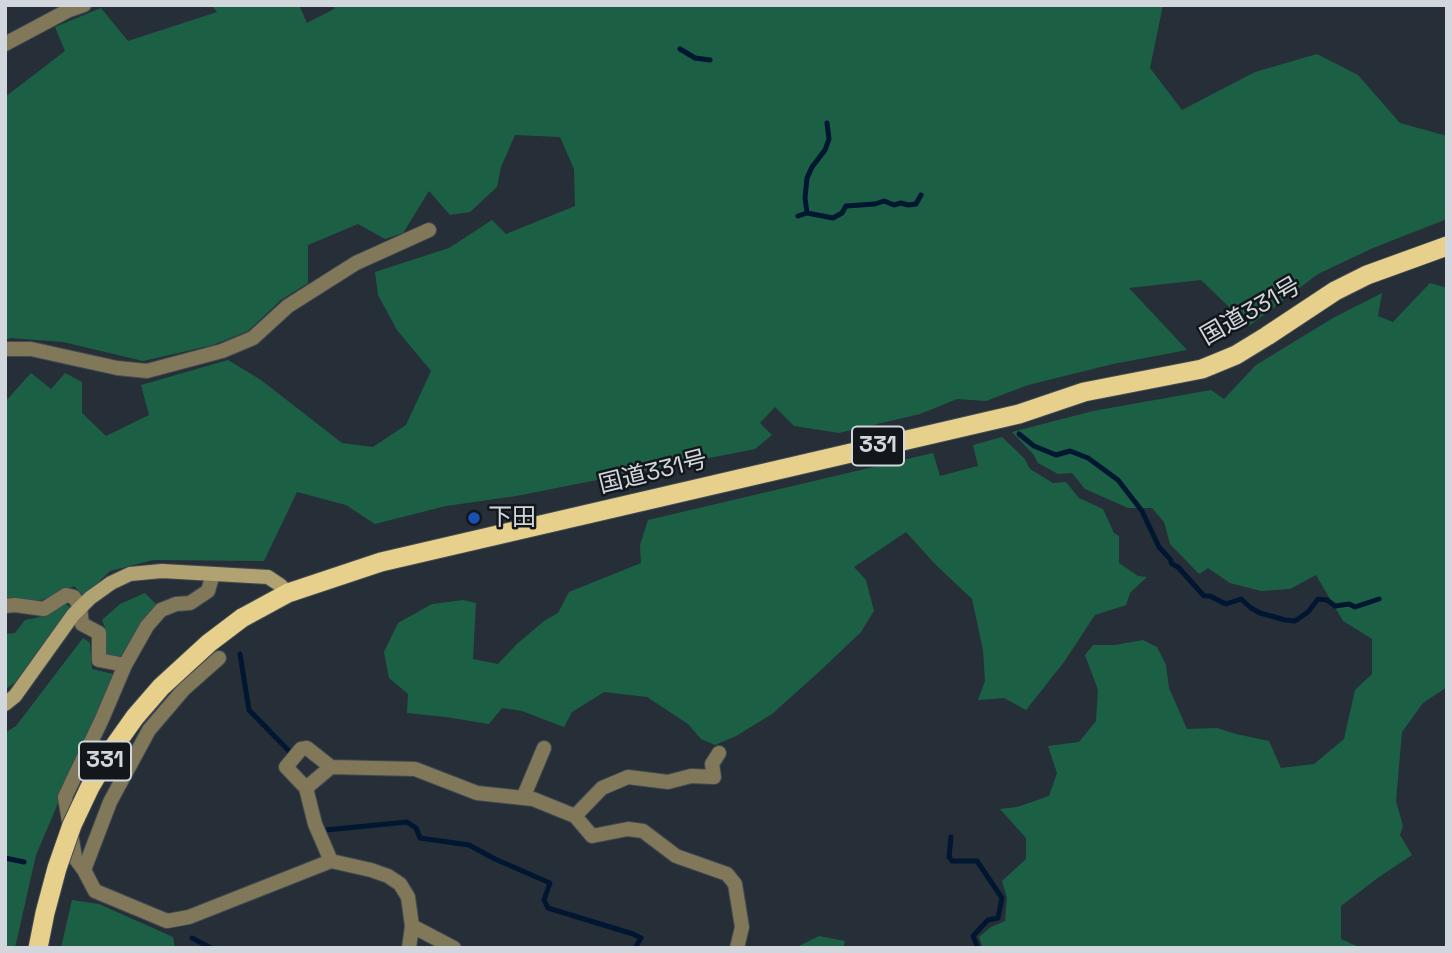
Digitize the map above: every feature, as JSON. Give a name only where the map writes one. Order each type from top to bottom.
[{"type":"highway","name":"国道331号","points":[[38,948],[51,891],[72,824],[113,748],[161,687],[209,643],[242,618],[288,593],[382,562],[1019,414],[1084,392],[1202,369],[1236,355],[1356,280],[1447,246]]},
{"type":"main road","points":[[5,704],[15,696],[80,607],[111,583],[131,574],[162,571],[268,577],[288,593]]},
{"type":"street","points":[[5,44],[66,11],[84,5]]},
{"type":"street","points":[[5,349],[31,349],[117,368],[147,371],[222,351],[253,338],[288,306],[356,263],[429,230]]},
{"type":"street","points":[[213,575],[208,591],[190,603],[176,604],[161,610],[147,626],[125,665],[65,797],[75,858],[95,891],[167,921],[189,917],[331,861],[371,870],[400,884],[408,897],[412,926],[409,948]]},
{"type":"street","points":[[5,606],[44,609],[66,595],[74,597],[80,607],[82,624],[99,633],[99,660],[125,665]]},
{"type":"street","points":[[84,870],[110,802],[149,730],[184,689],[219,658]]},
{"type":"street","points":[[331,861],[315,824],[306,788],[286,767],[301,749],[307,748],[331,767],[415,769],[477,793],[533,799],[575,816],[592,836],[628,829],[643,831],[676,856],[727,874],[736,884],[742,927],[737,948]]},
{"type":"street","points":[[523,798],[544,748]]},
{"type":"street","points":[[575,816],[601,788],[628,777],[668,782],[691,776],[714,777],[712,764],[719,753]]},
{"type":"street","points":[[306,788],[331,767]]},
{"type":"street","points":[[412,926],[454,948]]},
{"type":"green space","points":[[211,5],[299,5],[307,23],[334,9],[335,5],[1163,5],[1150,68],[1182,110],[1255,72],[1317,54],[1358,75],[1400,123],[1447,136],[1447,219],[1373,248],[1318,274],[1249,326],[1201,280],[1129,288],[1187,350],[1113,364],[1028,385],[986,401],[957,399],[920,414],[839,433],[794,426],[775,407],[760,423],[772,435],[755,449],[516,496],[446,506],[375,524],[346,505],[297,492],[264,561],[153,560],[110,571],[84,596],[74,586],[31,602],[5,598],[5,402],[31,373],[51,389],[65,373],[82,382],[82,413],[106,436],[149,415],[141,385],[228,360],[261,380],[342,443],[373,447],[406,425],[431,371],[397,330],[378,295],[375,272],[449,248],[492,220],[506,234],[575,206],[574,169],[560,137],[515,135],[501,167],[497,187],[470,212],[450,215],[429,191],[403,233],[385,239],[358,224],[308,245],[308,283],[281,300],[248,331],[213,345],[143,361],[63,342],[11,338],[5,340],[5,97],[65,51],[55,27],[101,8],[128,41],[217,12]]},
{"type":"green space","points":[[1430,283],[1447,288],[1447,687],[1423,703],[1402,732],[1396,801],[1403,826],[1400,835],[1412,855],[1341,906],[1341,939],[1361,948],[983,948],[979,937],[991,927],[1005,921],[1007,898],[1002,881],[1026,859],[1026,838],[1000,809],[1017,807],[1049,796],[1057,773],[1048,746],[1079,742],[1096,721],[1098,690],[1085,655],[1093,645],[1115,645],[1143,640],[1157,647],[1166,665],[1169,688],[1187,729],[1217,728],[1269,741],[1281,768],[1314,764],[1344,739],[1355,690],[1372,674],[1372,639],[1343,621],[1316,575],[1290,589],[1261,591],[1230,583],[1208,568],[1199,574],[1170,544],[1164,522],[1152,508],[1128,508],[1085,489],[1072,473],[1058,474],[1038,463],[1012,432],[1093,411],[1211,390],[1224,399],[1256,365],[1333,318],[1382,293],[1378,316],[1393,322]]},
{"type":"green space","points":[[1002,437],[1024,458],[1030,469],[1053,483],[1066,482],[1079,498],[1103,509],[1114,533],[1119,536],[1119,563],[1138,576],[1147,577],[1130,593],[1126,605],[1095,615],[1064,662],[1026,710],[1004,698],[978,700],[985,681],[983,650],[972,599],[906,532],[854,567],[866,580],[874,611],[861,632],[772,714],[736,736],[715,745],[701,739],[688,724],[647,697],[604,692],[572,712],[564,727],[522,711],[502,708],[489,724],[407,713],[408,694],[389,678],[384,652],[398,623],[432,604],[463,600],[476,603],[473,659],[498,664],[544,621],[558,613],[569,592],[641,563],[640,545],[648,520],[933,453],[940,476],[978,466],[973,445]]},
{"type":"green space","points":[[145,593],[156,604],[122,657],[107,655],[106,630],[102,620],[120,604]]},
{"type":"green space","points":[[64,603],[70,607],[24,675],[5,690],[5,634],[15,633],[25,620],[45,616]]},
{"type":"green space","points":[[83,638],[90,643],[92,669],[113,674],[36,855],[15,948],[5,948],[5,733],[16,726]]},
{"type":"green space","points":[[72,900],[99,904],[173,937],[175,948],[61,948]]},
{"type":"green space","points":[[819,936],[845,941],[843,948],[795,948]]},
{"type":"waterway","points":[[680,49],[695,58],[710,60]]},
{"type":"waterway","points":[[798,216],[807,213],[807,178],[825,150],[829,139],[827,123]]},
{"type":"waterway","points":[[807,213],[833,218],[842,213],[846,206],[884,201],[894,205],[916,204],[921,195]]},
{"type":"waterway","points":[[1019,434],[1034,446],[1056,455],[1070,451],[1088,458],[1118,480],[1142,511],[1159,547],[1204,596],[1226,604],[1241,599],[1260,613],[1295,621],[1308,612],[1318,599],[1327,600],[1335,606],[1349,604],[1355,607],[1379,599]]},
{"type":"waterway","points":[[240,654],[249,710],[290,752]]},
{"type":"waterway","points":[[326,830],[407,822],[416,828],[420,838],[469,845],[550,883],[544,900],[548,908],[633,934],[641,938],[635,948]]},
{"type":"waterway","points":[[951,837],[949,857],[952,861],[977,861],[1002,898],[998,918],[988,920],[973,936],[978,948]]},
{"type":"waterway","points":[[5,858],[24,862]]},
{"type":"waterway","points":[[192,938],[211,948]]},
{"type":"place","name":"下田","points":[[474,518]]}]
